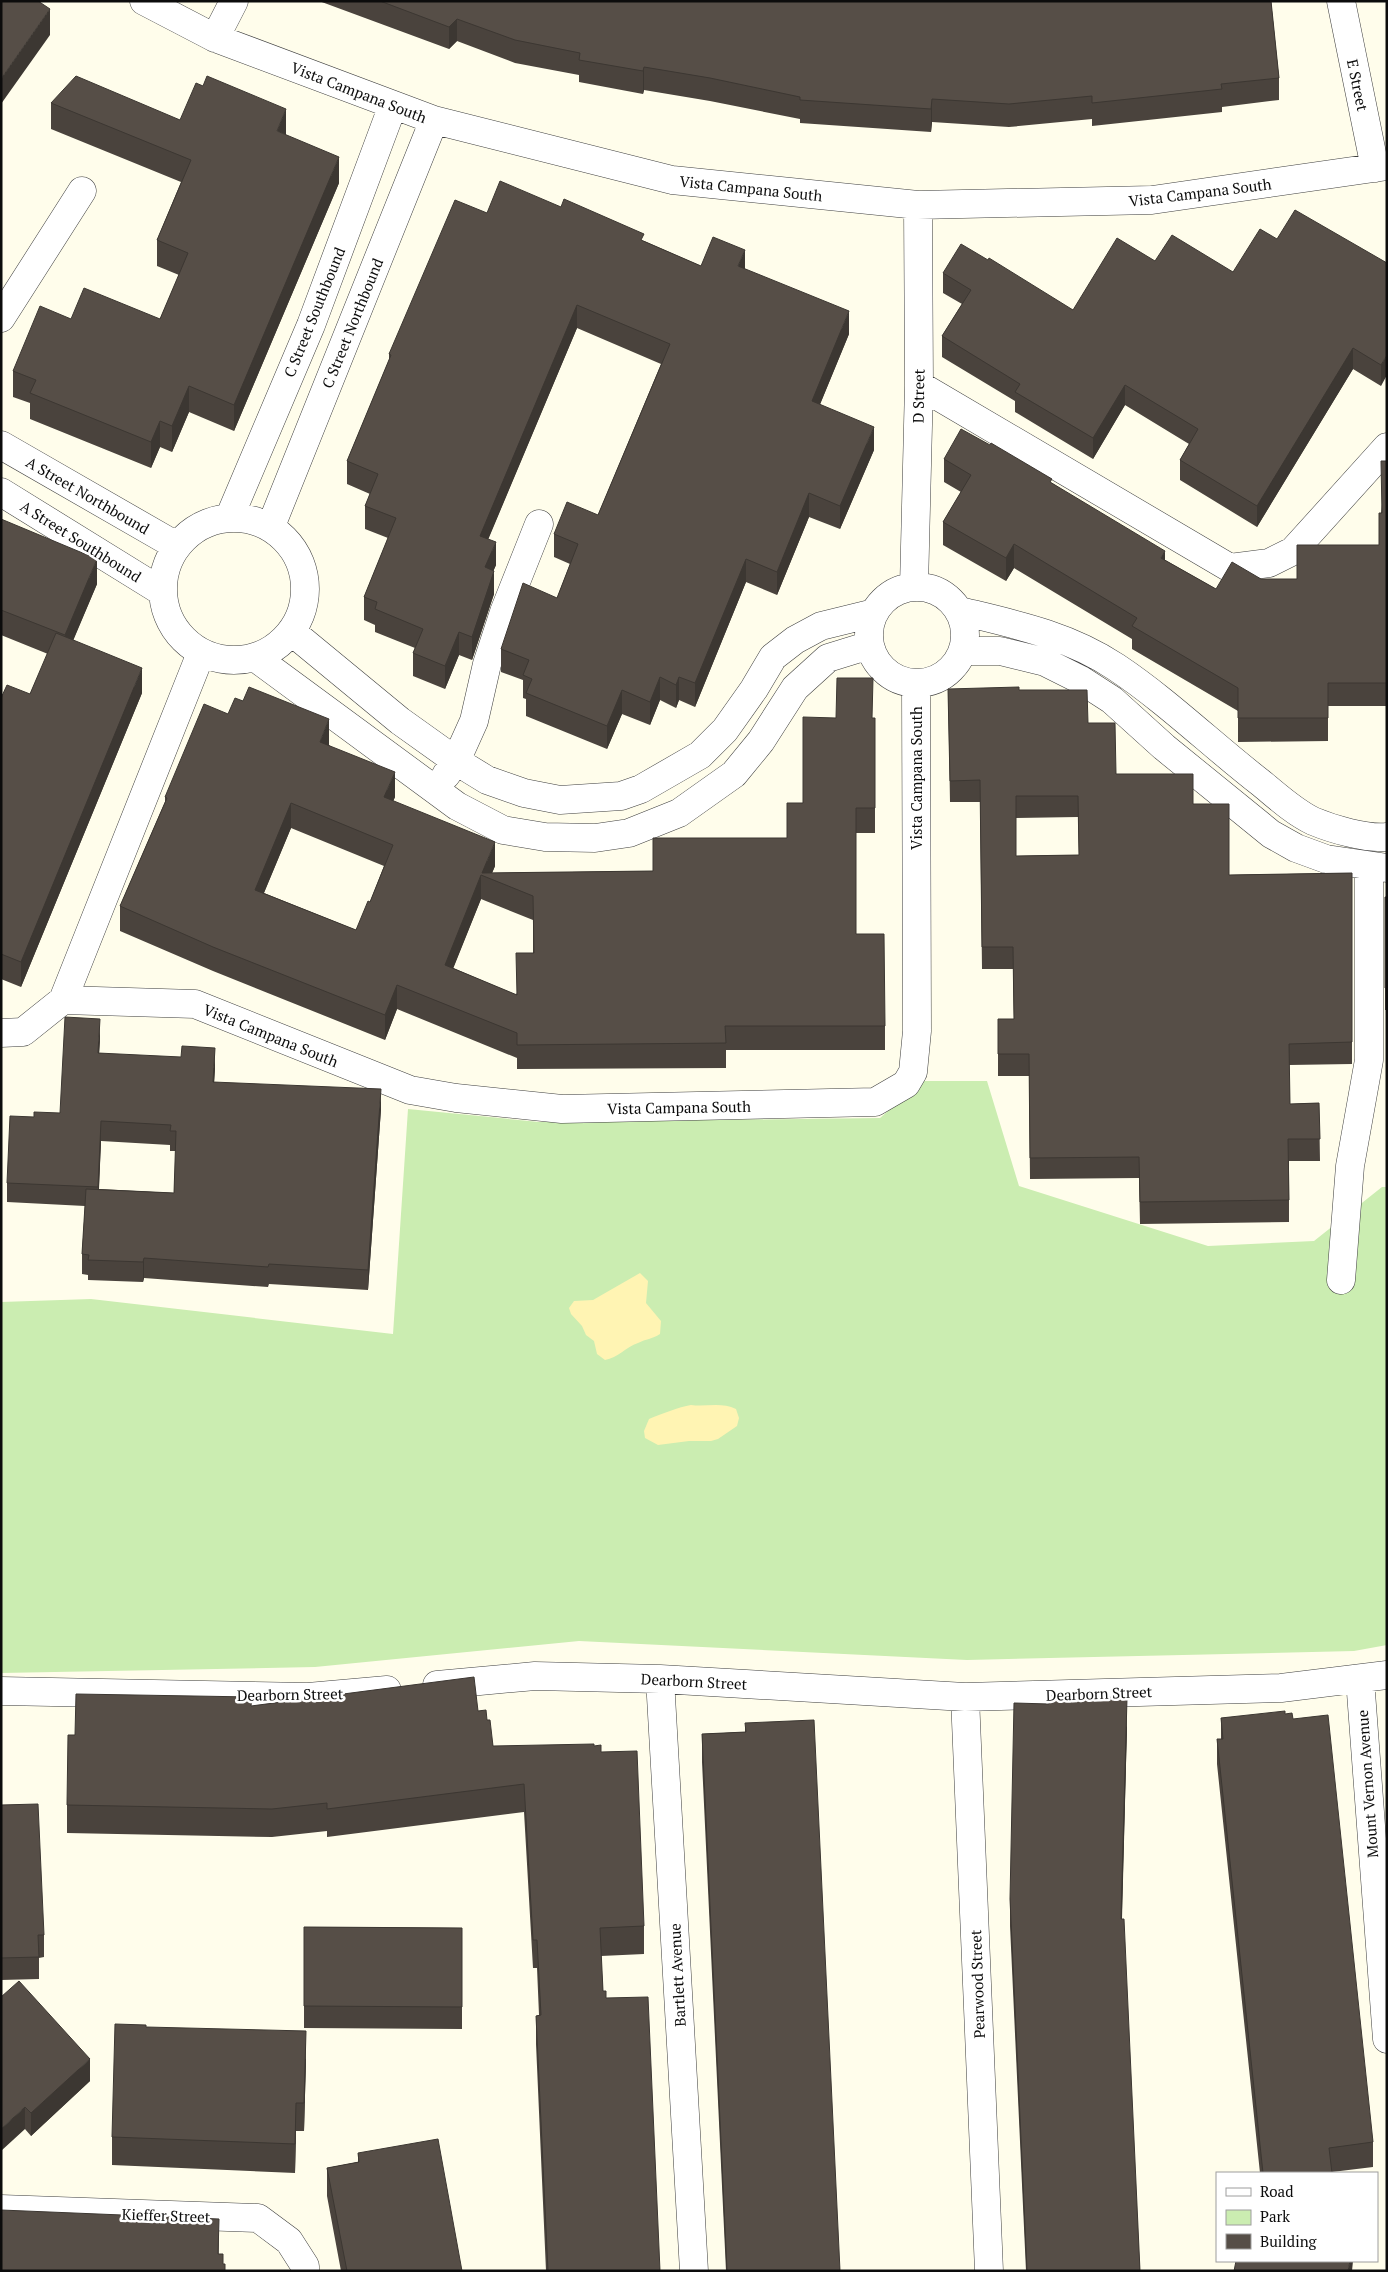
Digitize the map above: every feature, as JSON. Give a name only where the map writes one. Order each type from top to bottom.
[{"type":"street","name":"Vista Campana South","points":[[144,1],[215,38],[434,120],[672,180],[918,205],[1152,200],[1381,167]]},
{"type":"street","points":[[215,38],[234,1]]},
{"type":"street","name":"E Street","points":[[1341,1],[1381,167]]},
{"type":"street","name":"C Street Southbound","points":[[230,516],[311,325],[393,105]]},
{"type":"street","name":"C Street Northbound","points":[[271,526],[434,120]]},
{"type":"street","points":[[1,318],[82,191]]},
{"type":"street","name":"D Street","points":[[914,586],[919,385],[918,205]]},
{"type":"street","points":[[919,385],[1230,568],[1269,563],[1293,551],[1387,447]]},
{"type":"street","name":"A Street Northbound","points":[[1,445],[175,545]]},
{"type":"street","name":"A Street Southbound","points":[[1,492],[161,591]]},
{"type":"street","points":[[230,516],[271,526],[299,556],[307,594],[292,632],[256,658],[228,661],[201,653],[172,627],[161,591],[175,545],[199,524],[230,516]]},
{"type":"street","points":[[436,791],[456,761],[474,720],[487,664],[504,612],[539,524]]},
{"type":"street","points":[[914,586],[927,587],[940,592],[951,600],[960,611],[966,630],[963,650],[952,668],[936,680],[916,683],[900,680],[886,672],[876,660],[870,645],[869,629],[874,613],[884,600],[891,595],[914,586]]},
{"type":"street","points":[[960,611],[1040,630],[1086,649],[1115,666],[1148,690],[1223,754],[1291,807],[1312,820],[1344,831],[1387,837]]},
{"type":"street","points":[[292,632],[400,720],[456,761],[487,780],[524,793],[560,800],[621,796],[641,789],[700,755],[725,730],[754,689],[773,657],[795,640],[821,626],[874,613]]},
{"type":"street","points":[[256,658],[457,806],[503,830],[545,837],[595,838],[629,833],[679,812],[734,774],[762,741],[795,688],[828,658],[870,645]]},
{"type":"street","points":[[963,650],[1000,650],[1045,662],[1081,680],[1112,700],[1164,747],[1272,834],[1296,848],[1326,860],[1378,868],[1369,1060],[1350,1166],[1341,1280]]},
{"type":"street","points":[[1,1033],[23,1032],[63,1000],[201,653]]},
{"type":"street","name":"Vista Campana South","points":[[63,1000],[195,1004],[410,1090],[456,1098],[562,1109],[875,1102],[906,1084],[913,1072],[916,1039],[916,683]]},
{"type":"street","points":[[641,789],[654,823]]},
{"type":"street","name":"Dearborn Street","points":[[1,1691],[308,1697],[535,1676],[660,1679],[965,1697],[1281,1688],[1387,1675]]},
{"type":"street","name":"Bartlett Avenue","points":[[660,1679],[694,2271]]},
{"type":"street","name":"Mount Vernon Avenue","points":[[1360,1679],[1387,2039]]},
{"type":"street","name":"Pearwood Street","points":[[965,1697],[989,2271]]},
{"type":"street","name":"Kieffer Street","points":[[1,2209],[258,2218],[289,2241],[305,2266],[305,2271]]},
{"type":"green space","points":[[922,1081],[987,1081],[1019,1186],[1208,1246],[1314,1241],[1382,1187],[1387,1187],[1387,1645],[1354,1651],[967,1660],[579,1641],[315,1667],[1,1673],[1,1302],[91,1299],[393,1334],[408,1109],[539,1122],[880,1118]]},
{"type":"sand","points":[[640,1273],[648,1281],[646,1303],[661,1321],[660,1334],[605,1360],[597,1354],[594,1341],[586,1335],[582,1326],[571,1314],[569,1308],[574,1301],[593,1300]]},
{"type":"sand","points":[[691,1405],[720,1405],[736,1409],[739,1418],[737,1426],[718,1439],[711,1441],[689,1441],[658,1445],[645,1438],[644,1431],[649,1419]]},
{"type":"building","points":[[1,1],[38,1],[50,9],[1,79]]},
{"type":"building","points":[[380,1],[1271,1],[1279,78],[1221,84],[1222,89],[1092,103],[1092,96],[1009,104],[932,99],[931,109],[800,100],[800,97],[710,78],[644,67],[643,71],[579,60],[580,53],[515,40],[457,19],[449,27]]},
{"type":"building","points":[[76,76],[180,120],[196,83],[203,86],[207,76],[286,109],[277,131],[339,157],[234,405],[189,386],[172,426],[160,421],[151,442],[30,393],[36,380],[13,371],[40,306],[71,319],[84,288],[160,319],[188,253],[157,240],[191,160],[51,103]]},
{"type":"building","points":[[500,181],[561,207],[564,199],[644,234],[641,240],[701,266],[713,237],[745,250],[738,266],[849,311],[812,401],[874,427],[840,506],[809,493],[777,572],[746,559],[695,683],[679,677],[676,685],[660,677],[650,702],[622,690],[607,726],[526,693],[532,679],[523,675],[529,660],[501,649],[523,583],[557,598],[578,544],[554,534],[567,502],[598,515],[670,344],[577,305],[480,536],[496,542],[485,567],[494,571],[472,637],[459,632],[445,666],[413,653],[423,629],[375,609],[377,602],[364,597],[396,518],[365,506],[378,474],[347,461],[391,355],[389,354],[455,200],[487,213]]},
{"type":"building","points":[[1295,210],[1387,263],[1387,355],[1381,365],[1353,348],[1257,506],[1180,460],[1198,429],[1125,385],[1093,438],[1015,392],[1020,384],[942,336],[971,290],[943,273],[961,244],[988,260],[989,258],[1073,310],[1117,238],[1155,261],[1172,235],[1233,272],[1260,229],[1277,239]]},
{"type":"building","points":[[961,429],[990,445],[991,443],[1052,479],[1050,482],[1165,551],[1161,558],[1216,589],[1232,562],[1261,579],[1297,579],[1297,545],[1379,545],[1379,513],[1382,513],[1381,461],[1387,461],[1387,683],[1328,683],[1328,718],[1238,718],[1238,688],[1132,626],[1137,618],[1014,544],[1006,558],[943,522],[971,475],[944,459]]},
{"type":"building","points":[[1,519],[97,559],[65,635],[1,610]]},
{"type":"building","points":[[56,633],[142,668],[21,962],[1,954],[1,698],[7,685],[30,694]]},
{"type":"building","points":[[837,678],[873,678],[872,718],[875,718],[875,808],[856,808],[856,934],[884,934],[885,1026],[725,1026],[726,1043],[517,1045],[517,1033],[397,985],[385,1015],[213,947],[120,906],[167,798],[165,797],[204,704],[228,714],[235,698],[243,701],[249,687],[329,719],[320,742],[395,772],[384,797],[495,842],[482,873],[653,871],[653,838],[787,838],[787,803],[803,803],[803,717],[836,718]],"holes":[[[291,803],[393,845],[370,902],[368,901],[356,930],[255,890]],[[481,875],[533,896],[534,953],[516,953],[517,995],[445,965]]]},
{"type":"building","points":[[1019,687],[1019,690],[1087,690],[1088,723],[1115,723],[1116,774],[1193,774],[1193,804],[1229,804],[1229,875],[1352,873],[1352,1042],[1289,1044],[1290,1104],[1319,1103],[1320,1139],[1288,1139],[1289,1200],[1140,1202],[1139,1157],[1030,1158],[1029,1054],[998,1054],[998,1019],[1014,1019],[1013,947],[982,947],[980,780],[950,781],[948,689]],"holes":[[[1016,796],[1078,796],[1079,855],[1016,856]]]},
{"type":"building","points":[[1385,897],[1387,897],[1387,988],[1385,988]]},
{"type":"building","points":[[65,1017],[100,1019],[98,1053],[181,1057],[182,1046],[215,1048],[213,1082],[381,1089],[368,1270],[269,1264],[268,1267],[144,1258],[143,1262],[88,1260],[89,1255],[82,1254],[86,1189],[174,1193],[176,1131],[170,1131],[171,1125],[101,1121],[98,1187],[7,1183],[10,1116],[34,1117],[34,1112],[60,1113]]},
{"type":"building","points":[[474,1677],[478,1711],[486,1710],[487,1720],[490,1720],[493,1746],[594,1744],[594,1746],[601,1745],[601,1752],[637,1751],[644,1926],[600,1928],[603,1991],[606,1991],[606,1998],[648,1997],[660,2271],[548,2271],[536,2016],[541,2015],[537,1940],[533,1940],[524,1784],[327,1809],[327,1803],[272,1809],[67,1805],[68,1735],[75,1735],[76,1694],[252,1697],[251,1706]]},
{"type":"building","points":[[1050,1695],[1127,1698],[1121,1919],[1124,1919],[1140,2271],[1027,2271],[1010,1899],[1014,1703],[1049,1704]]},
{"type":"building","points":[[1285,1711],[1285,1714],[1292,1713],[1293,1719],[1328,1715],[1373,2142],[1329,2148],[1332,2172],[1263,2172],[1217,1739],[1223,1739],[1221,1718]]},
{"type":"building","points":[[814,1720],[840,2271],[727,2271],[702,1734],[746,1732],[745,1723]]},
{"type":"building","points":[[38,1804],[44,1935],[38,1935],[39,1957],[1,1958],[1,1805]]},
{"type":"building","points":[[304,1927],[462,1928],[462,2007],[304,2006]]},
{"type":"building","points":[[19,1981],[90,2059],[31,2113],[25,2107],[1,2129],[1,1997]]},
{"type":"building","points":[[115,2024],[146,2025],[146,2027],[306,2031],[304,2103],[296,2103],[295,2144],[112,2137]]},
{"type":"building","points":[[438,2139],[462,2271],[347,2271],[327,2168],[359,2162],[358,2153]]},
{"type":"building","points":[[1,2210],[219,2219],[218,2254],[223,2254],[225,2271],[1,2271]]},
{"type":"building","points":[[1236,2262],[1350,2262],[1348,2271],[1234,2271]]}]
